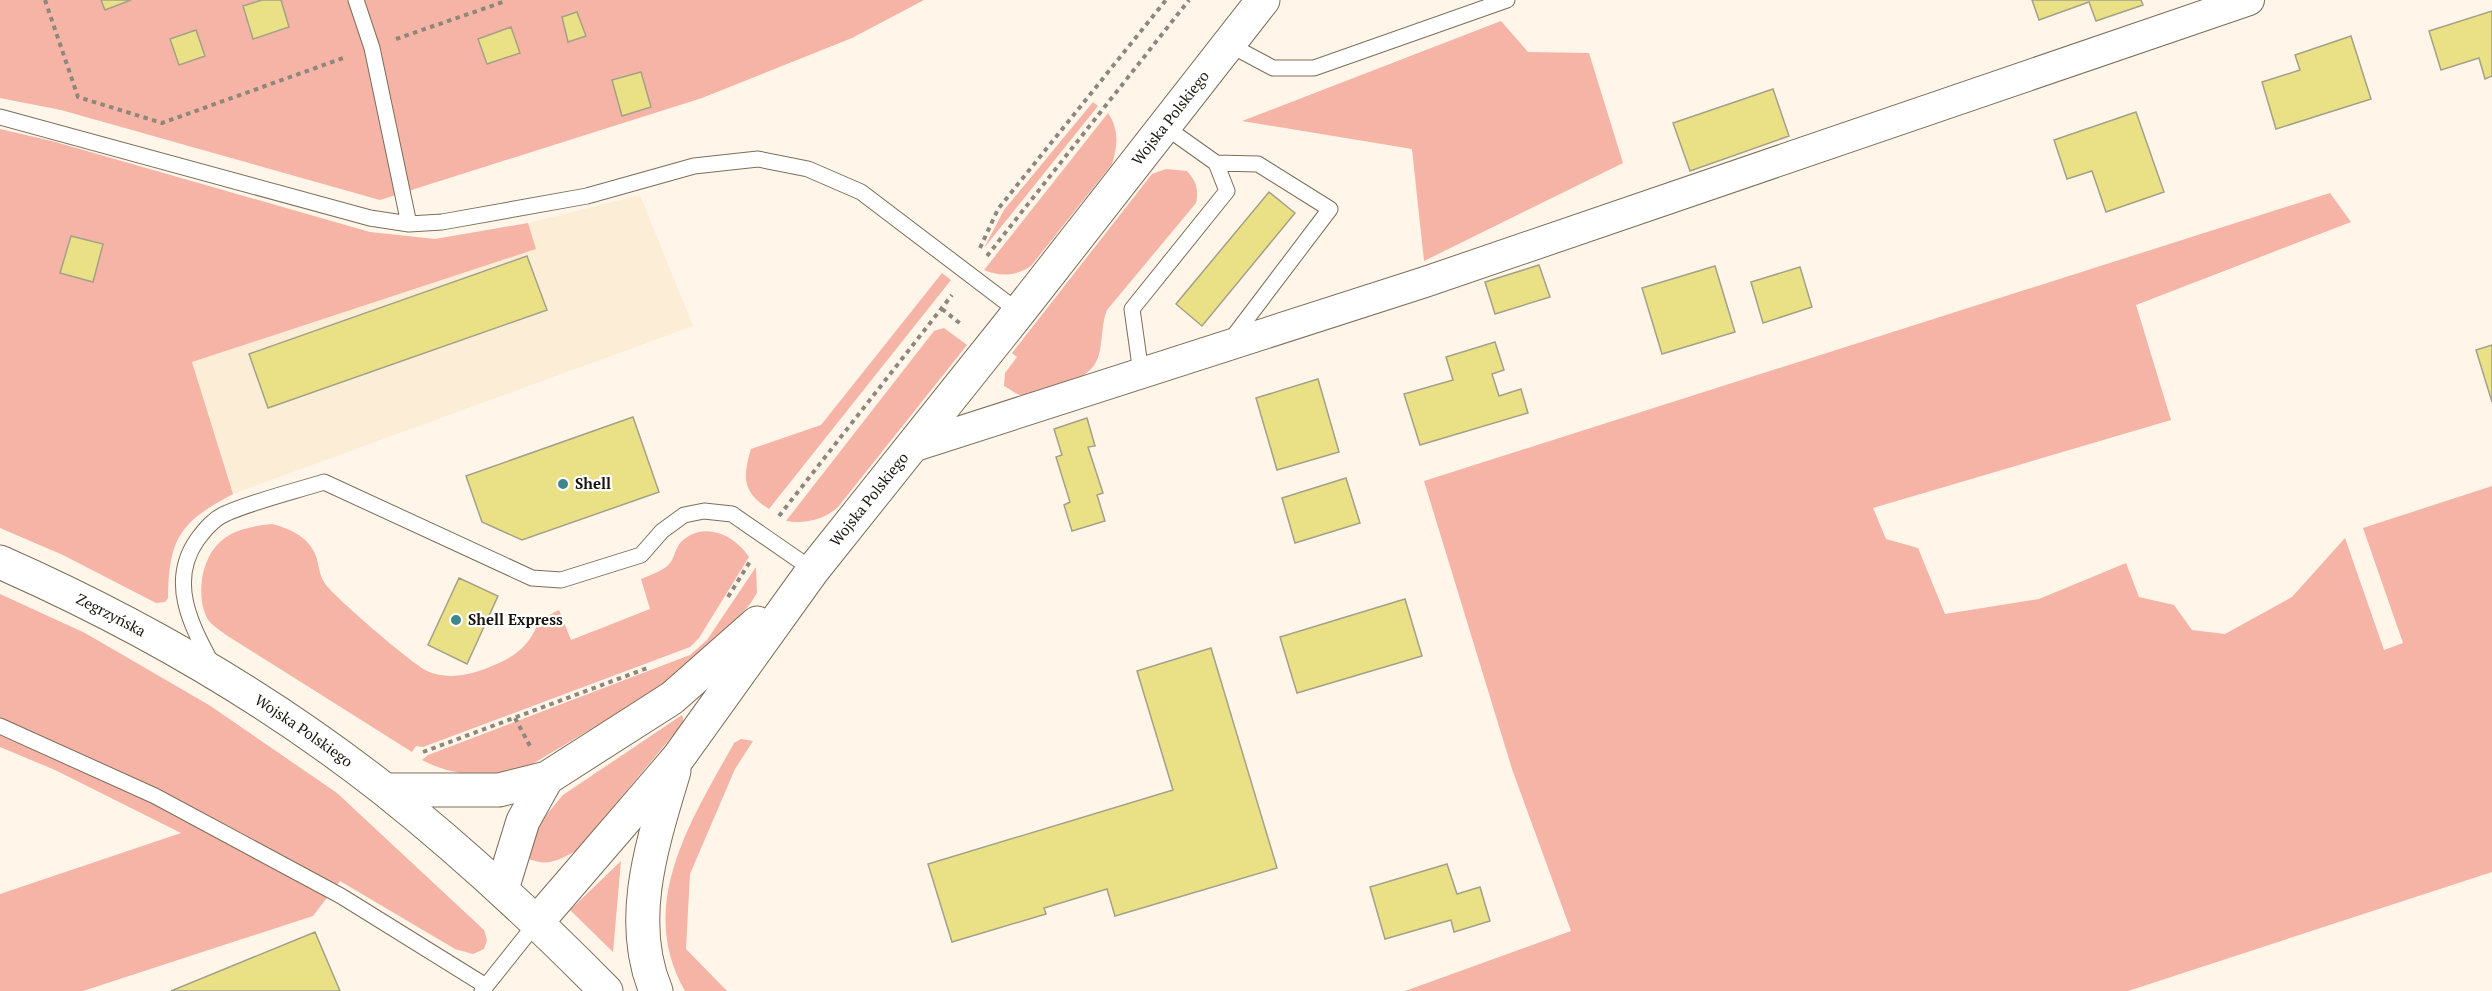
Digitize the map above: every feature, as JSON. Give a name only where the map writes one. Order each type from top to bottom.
[{"type":"street","name":"Wojska Polskiego","points":[[537,922],[678,758],[813,570],[1020,312],[1263,0]]},
{"type":"street","points":[[912,447],[1436,278],[2248,0]]},
{"type":"street","name":"Zegrzyńska","points":[[0,562],[119,620],[219,676]]},
{"type":"street","points":[[386,790],[499,790],[547,778],[672,698],[813,570]]},
{"type":"street","name":"Wojska Polskiego","points":[[219,676],[314,737],[386,790]]},
{"type":"street","points":[[656,991],[651,978],[642,930],[645,882],[657,828],[678,758]]},
{"type":"street","points":[[502,889],[523,821],[547,778]]},
{"type":"street","points":[[386,790],[502,889],[606,991]]},
{"type":"lane","points":[[356,0],[372,48],[410,224]]},
{"type":"lane","points":[[1228,44],[1274,68],[1314,68],[1507,0]]},
{"type":"lane","points":[[0,117],[194,168],[370,218],[410,224],[442,222],[588,196],[694,166],[758,159],[808,169],[861,192],[1020,312]]},
{"type":"lane","points":[[1141,373],[1132,309],[1227,191],[1216,163],[1164,126]]},
{"type":"lane","points":[[1216,163],[1258,164],[1330,209],[1227,346]]},
{"type":"lane","points":[[219,676],[192,626],[184,598],[182,570],[191,548],[206,527],[225,514],[324,482],[532,578],[561,580],[641,555],[662,531],[684,515],[704,511],[732,514],[813,570]]},
{"type":"lane","points":[[0,726],[156,796],[341,896],[484,988],[537,922]]},
{"type":"path","points":[[45,0],[78,97],[162,123],[503,2]]},
{"type":"path","points":[[969,273],[998,209],[1166,0]]},
{"type":"path","points":[[724,604],[766,536]]},
{"type":"path","points":[[386,790],[414,755],[655,665]]},
{"type":"shaded area","points":[[0,0],[924,0],[852,38],[702,98],[380,200],[61,110],[0,98]]},
{"type":"shaded area","points":[[1501,21],[1528,52],[1589,53],[1623,163],[1424,261],[1412,149],[1242,121]]},
{"type":"shaded area","points":[[1093,102],[1098,106],[984,248],[1004,210]]},
{"type":"shaded area","points":[[1108,113],[1114,125],[1116,138],[1112,164],[1031,266],[1020,272],[1008,274],[996,274],[984,270]]},
{"type":"shaded area","points":[[0,129],[52,141],[370,232],[435,239],[528,223],[536,249],[192,362],[233,494],[189,523],[181,534],[171,560],[168,598],[165,602],[156,603],[63,555],[0,528]]},
{"type":"shaded area","points":[[1166,169],[1187,171],[1196,186],[1196,203],[1107,310],[1100,352],[1095,364],[1072,382],[1037,394],[1020,395],[1004,386],[1005,373],[1017,357],[1012,353],[1152,174]]},
{"type":"shaded area","points":[[2330,193],[2351,222],[2136,305],[2171,420],[1873,508],[1886,539],[1918,548],[1945,614],[2039,599],[2126,563],[2139,597],[2174,605],[2192,630],[2225,634],[2292,597],[2345,538],[2384,650],[2403,643],[2363,528],[2492,486],[2492,872],[2128,991],[1405,991],[1571,931],[1512,769],[1424,481]]},
{"type":"shaded area","points":[[640,195],[693,326],[233,494],[192,362],[536,249],[528,223]]},
{"type":"shaded area","points":[[942,273],[951,280],[769,509],[760,503],[747,484],[746,468],[751,449],[821,425]]},
{"type":"shaded area","points":[[944,328],[967,345],[838,507],[814,520],[786,521],[934,331]]},
{"type":"shaded area","points":[[272,524],[299,535],[310,545],[326,585],[359,617],[419,666],[444,676],[470,673],[507,659],[525,645],[540,622],[559,610],[571,640],[650,609],[641,579],[667,566],[672,561],[679,544],[690,535],[708,531],[718,533],[736,542],[749,557],[699,638],[690,647],[423,747],[416,746],[412,752],[226,635],[207,619],[201,597],[202,576],[214,549],[220,542],[238,531]]},
{"type":"shaded area","points":[[756,567],[757,593],[718,641],[653,692],[529,766],[502,773],[475,774],[448,770],[422,760],[428,755],[690,655],[707,640]]},
{"type":"shaded area","points":[[0,594],[85,633],[209,705],[337,793],[484,930],[487,940],[484,949],[473,954],[455,949],[340,881],[313,916],[83,991],[0,991],[0,894],[181,833],[55,770],[0,747]]},
{"type":"shaded area","points":[[682,715],[684,722],[576,851],[552,862],[540,862],[526,858],[537,826],[563,795]]},
{"type":"shaded area","points":[[741,739],[753,741],[735,769],[690,874],[686,949],[727,991],[685,991],[671,959],[666,927],[667,895],[675,863],[687,832],[734,743]]},
{"type":"shaded area","points":[[621,861],[613,952],[570,910]]},
{"type":"building","points":[[101,0],[131,0],[105,10]]},
{"type":"building","points":[[262,0],[281,0],[289,27],[253,39],[243,6]]},
{"type":"building","points":[[2032,0],[2141,0],[2143,5],[2096,21],[2089,2],[2039,20]]},
{"type":"building","points":[[2492,11],[2492,76],[2485,79],[2479,58],[2441,70],[2429,31]]},
{"type":"building","points":[[577,12],[586,36],[568,42],[562,17]]},
{"type":"building","points":[[511,27],[520,53],[487,64],[478,39]]},
{"type":"building","points":[[196,30],[205,56],[179,65],[170,39]]},
{"type":"building","points":[[2351,36],[2371,99],[2276,129],[2262,82],[2300,70],[2295,55]]},
{"type":"building","points":[[641,72],[651,107],[622,116],[612,80]]},
{"type":"building","points":[[1773,89],[1789,136],[1690,171],[1673,123]]},
{"type":"building","points":[[2136,112],[2164,192],[2106,212],[2092,171],[2067,179],[2054,140]]},
{"type":"building","points":[[1269,192],[1295,213],[1202,326],[1176,304]]},
{"type":"building","points":[[71,236],[103,244],[93,282],[60,273]]},
{"type":"building","points":[[527,256],[547,310],[268,408],[249,354]]},
{"type":"building","points":[[1539,265],[1550,297],[1495,314],[1485,282]]},
{"type":"building","points":[[1715,266],[1735,332],[1662,354],[1642,288]]},
{"type":"building","points":[[1800,267],[1812,307],[1763,323],[1751,282]]},
{"type":"building","points":[[1495,342],[1504,370],[1492,374],[1499,396],[1521,389],[1528,413],[1420,445],[1404,394],[1453,380],[1446,357]]},
{"type":"building","points":[[2492,345],[2492,402],[2476,350]]},
{"type":"building","points":[[1318,379],[1339,452],[1277,470],[1256,398]]},
{"type":"building","name":"Shell","points":[[633,417],[659,492],[522,540],[482,522],[466,476]]},
{"type":"building","points":[[1087,418],[1095,446],[1088,447],[1103,493],[1097,495],[1105,521],[1072,531],[1064,505],[1070,502],[1056,457],[1062,455],[1054,429]]},
{"type":"building","points":[[1346,478],[1360,523],[1295,543],[1282,498]]},
{"type":"building","points":[[459,578],[498,596],[467,664],[428,645]]},
{"type":"building","points":[[1405,599],[1422,656],[1297,693],[1280,637]]},
{"type":"building","points":[[1211,648],[1277,868],[1115,916],[1107,889],[1044,908],[1046,914],[952,942],[928,864],[1173,790],[1137,671]]},
{"type":"building","points":[[1447,864],[1457,894],[1480,887],[1490,921],[1454,932],[1451,920],[1385,939],[1370,887]]},
{"type":"building","points":[[315,932],[340,991],[171,991]]},
{"type":"place","name":"Shell","points":[[563,484]]},
{"type":"place","name":"Shell Express","points":[[456,620]]}]
